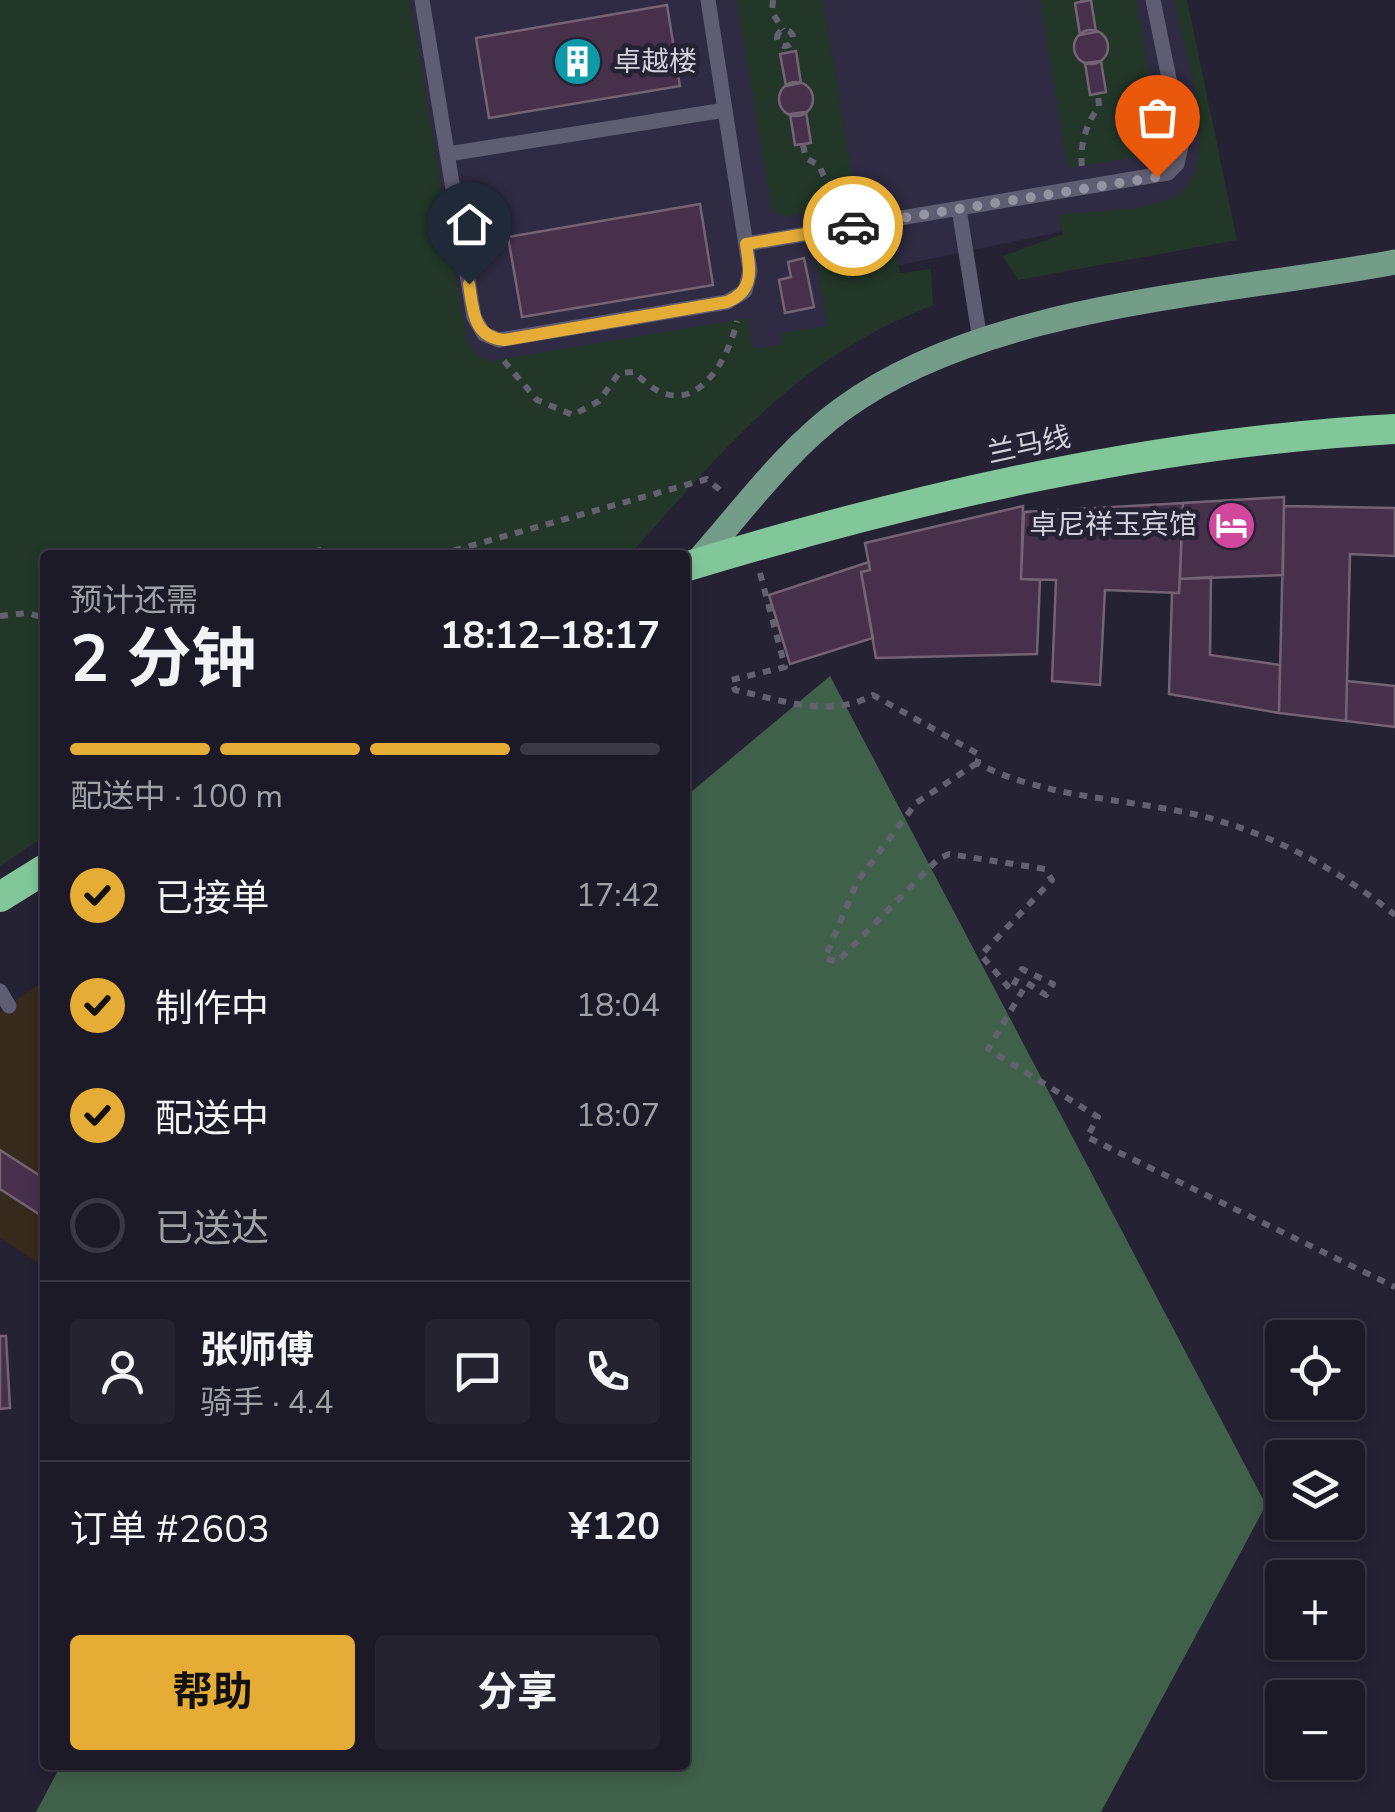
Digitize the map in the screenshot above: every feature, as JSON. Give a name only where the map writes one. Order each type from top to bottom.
[{"type":"highway","name":"兰马线","points":[[690,566],[841,521],[1046,473],[1191,449],[1395,428]]},
{"type":"highway","points":[[0,897],[40,872]]},
{"type":"main road","points":[[690,566],[802,445],[840,411],[890,378],[980,340],[1085,314],[1395,262]]},
{"type":"lane","points":[[422,0],[474,317],[484,334],[499,340],[736,298],[749,281],[708,0]]},
{"type":"lane","points":[[746,244],[1157,177],[1177,164],[1182,142],[1154,0]]},
{"type":"lane","points":[[448,154],[725,110]]},
{"type":"lane","points":[[959,210],[980,340]]},
{"type":"path","points":[[773,0],[772,12],[783,30],[778,40],[787,49]]},
{"type":"path","points":[[1086,189],[1082,146],[1089,133],[1089,120],[1099,107],[1098,94]]},
{"type":"path","points":[[803,145],[806,158],[820,166],[822,178],[834,188],[844,228]]},
{"type":"path","points":[[499,340],[501,356],[522,386],[549,407],[574,414],[599,401],[619,373],[634,372],[665,394],[687,394],[700,387],[728,350],[738,313],[736,298]]},
{"type":"path","points":[[456,550],[707,479]]},
{"type":"path","points":[[753,547],[785,667],[731,680],[735,690],[823,710],[853,706],[873,695],[980,756],[977,763],[916,803],[857,882],[826,958],[837,962],[938,859],[949,854],[1045,869],[1052,880],[981,955],[1011,990],[1022,969],[1053,984],[1046,995],[1027,984],[988,1050],[1098,1117],[1087,1136],[1395,1287]]},
{"type":"path","points":[[0,616],[28,613],[40,617]]},
{"type":"path","points":[[977,763],[1014,782],[1189,813],[1285,846],[1368,893],[1395,915]]},
{"type":"shaded area","points":[[0,0],[1187,0],[1231,220],[1064,231],[896,266],[803,350],[0,552]]},
{"type":"shaded area","points":[[40,984],[40,1264],[0,1238],[0,1012]]},
{"type":"green space","points":[[0,0],[410,0],[467,342],[478,356],[490,361],[748,318],[753,349],[783,344],[782,333],[827,326],[816,259],[895,245],[900,273],[931,269],[933,305],[842,351],[768,407],[632,550],[40,550],[40,839],[0,866]]},
{"type":"green space","points":[[737,0],[823,0],[857,205],[786,217],[772,210]]},
{"type":"green space","points":[[1040,0],[1136,0],[1162,140],[1157,154],[1068,168]]},
{"type":"green space","points":[[1174,0],[1187,0],[1237,240],[1018,280],[1003,256],[1063,234],[1059,215],[1161,202],[1190,183],[1198,162],[1200,136],[1192,76]]},
{"type":"green space","points":[[830,676],[1265,1503],[1101,1812],[36,1812],[58,1770],[690,1770],[690,793]]},
{"type":"building","points":[[1091,0],[1096,32],[1080,35],[1075,3]]},
{"type":"building","name":"卓越楼","points":[[667,5],[680,86],[489,118],[476,38]]},
{"type":"building","points":[[1091,30],[1103,35],[1108,47],[1103,59],[1091,64],[1079,59],[1074,47],[1079,35]]},
{"type":"building","points":[[796,51],[801,83],[786,86],[780,54]]},
{"type":"building","points":[[1101,61],[1106,92],[1090,95],[1085,63]]},
{"type":"building","points":[[796,82],[808,87],[813,99],[808,111],[796,116],[784,111],[779,99],[784,87]]},
{"type":"building","points":[[806,112],[811,143],[795,145],[790,114]]},
{"type":"building","points":[[700,204],[713,285],[522,317],[508,237]]},
{"type":"building","points":[[804,258],[814,307],[785,313],[779,280],[791,277],[788,262]]},
{"type":"building","points":[[1284,497],[1283,575],[1180,579],[1183,503]]},
{"type":"building","points":[[1183,503],[1179,593],[1105,590],[1100,685],[1052,681],[1056,580],[1021,579],[1024,512]]},
{"type":"building","points":[[1023,506],[1021,579],[1040,580],[1037,654],[876,658],[861,572],[870,570],[865,543]]},
{"type":"building","points":[[1284,506],[1395,508],[1395,556],[1350,554],[1346,721],[1279,713]]},
{"type":"building","points":[[869,562],[870,570],[861,572],[873,638],[790,664],[769,595]]},
{"type":"building","points":[[1211,577],[1210,655],[1280,665],[1279,713],[1169,694],[1172,593],[1179,593],[1180,579]]},
{"type":"building","points":[[1347,681],[1395,686],[1395,727],[1346,721]]},
{"type":"building","points":[[0,1150],[40,1176],[40,1215],[0,1189]]},
{"type":"building","points":[[0,1336],[6,1336],[10,1408],[0,1409]]},
{"type":"way so far","points":[[853,226],[1157,177]]},
{"type":"place","name":"卓越楼","points":[[578,62]]},
{"type":"place","name":"卓尼祥玉宾馆","points":[[1232,525]]},
{"type":"route","points":[[469,284],[478,326],[484,334],[504,340],[727,302],[745,291],[749,281],[746,244],[853,226]]}]
